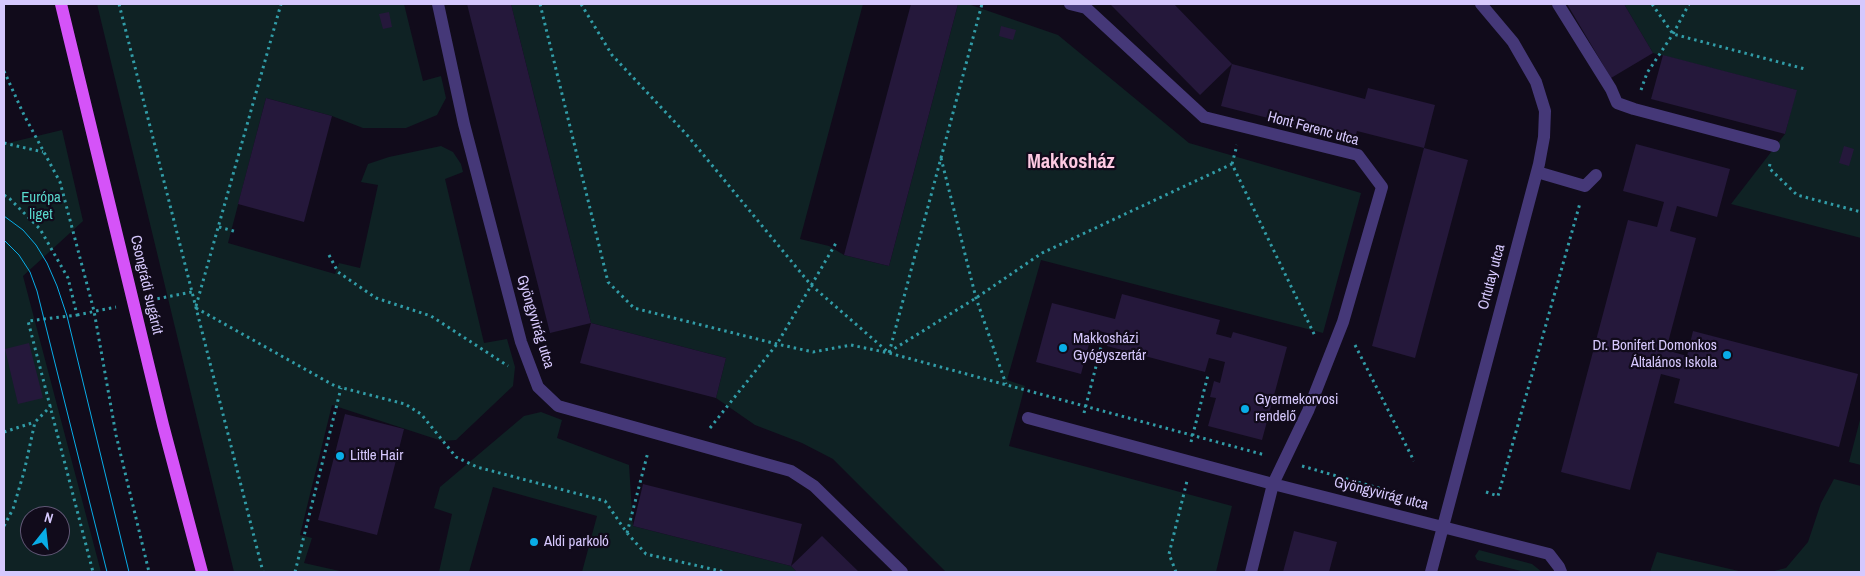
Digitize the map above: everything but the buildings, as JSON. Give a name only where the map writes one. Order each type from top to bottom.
[{"type":"main road","name":"Csongrádi sugárút","points":[[61,4],[160,416],[202,572]]},
{"type":"street","name":"Gyöngyvirág utca","points":[[438,4],[464,124],[518,332],[538,387],[558,406],[791,471],[814,486],[902,572]]},
{"type":"street","name":"Hont Ferenc utca","points":[[1070,4],[1086,8],[1204,117],[1358,154],[1382,187],[1344,322],[1328,363],[1273,484]]},
{"type":"street","name":"Ortutay utca","points":[[1431,572],[1537,172],[1544,137],[1545,111],[1536,82],[1513,42],[1481,4]]},
{"type":"street","points":[[1558,4],[1611,89],[1617,103],[1774,146]]},
{"type":"street","points":[[1537,172],[1585,186],[1596,175]]},
{"type":"street","name":"Gyöngyvirág utca","points":[[1028,418],[1273,484],[1549,554],[1561,572]]},
{"type":"street","points":[[1251,572],[1273,484]]},
{"type":"path","points":[[119,4],[263,572]]},
{"type":"path","points":[[196,308],[281,4]]},
{"type":"path","points":[[540,4],[608,282],[634,308],[812,352],[851,345],[888,352],[1386,490]]},
{"type":"path","points":[[581,4],[612,55],[686,135],[811,285],[888,352]]},
{"type":"path","points":[[888,352],[982,4]]},
{"type":"path","points":[[1652,4],[1673,34],[1805,69]]},
{"type":"path","points":[[1634,109],[1647,73],[1673,34],[1688,4]]},
{"type":"path","points":[[4,71],[24,115],[60,182],[92,302],[116,435],[149,572]]},
{"type":"path","points":[[4,143],[44,152]]},
{"type":"path","points":[[1774,146],[1769,168],[1797,195],[1861,212]]},
{"type":"path","points":[[941,157],[976,298],[1006,384]]},
{"type":"path","points":[[888,352],[976,298],[1042,253],[1232,164],[1328,363]]},
{"type":"path","points":[[1486,492],[1498,496],[1585,186]]},
{"type":"path","points":[[4,195],[40,229],[68,278],[77,315],[28,321],[93,572]]},
{"type":"path","points":[[218,227],[237,232]]},
{"type":"path","points":[[696,446],[776,344],[836,243]]},
{"type":"path","points":[[329,255],[338,272],[376,298],[431,316],[484,349],[538,387]]},
{"type":"path","points":[[196,308],[341,388],[405,404],[421,414],[456,457],[476,467],[605,501],[627,533],[646,554],[725,572]]},
{"type":"path","points":[[1344,322],[1414,461]]},
{"type":"path","points":[[1079,432],[1102,343]]},
{"type":"path","points":[[1176,572],[1169,554],[1193,435],[1208,375]]},
{"type":"path","points":[[295,572],[341,388]]},
{"type":"path","points":[[4,432],[35,422],[51,406]]},
{"type":"path","points":[[4,526],[13,509],[24,472],[35,422]]},
{"type":"path","points":[[627,533],[653,433]]},
{"type":"green space","points":[[97,4],[404,4],[423,81],[441,76],[446,98],[437,115],[406,128],[363,128],[332,116],[266,98],[228,243],[335,274],[339,263],[360,268],[378,185],[361,182],[368,164],[389,157],[441,146],[453,152],[461,164],[463,172],[445,179],[484,343],[507,339],[515,367],[513,386],[456,440],[442,441],[332,405],[300,535],[312,538],[304,563],[344,572],[234,572]]},
{"type":"green space","points":[[511,4],[863,4],[800,239],[829,246],[844,255],[889,266],[958,4],[968,4],[1058,35],[1189,143],[1361,193],[1323,333],[1041,260],[1007,380],[1025,386],[1009,446],[1232,506],[1216,572],[946,572],[833,459],[802,443],[755,425],[716,398],[726,358],[591,323]]},
{"type":"green space","points":[[1624,4],[1861,4],[1861,238],[1731,204],[1785,134],[1796,90],[1653,53]]},
{"type":"green space","name":"Európa liget","points":[[62,130],[83,221],[23,276],[101,572],[4,572],[4,144]]},
{"type":"green space","points":[[541,412],[562,420],[557,438],[629,465],[633,526],[791,566],[797,572],[582,572],[597,516],[493,487],[469,572],[439,572],[452,514],[434,508],[440,487],[524,416]]},
{"type":"green space","points":[[1861,416],[1861,465],[1849,462]]},
{"type":"green space","points":[[1834,479],[1861,486],[1861,572],[1770,572],[1786,568],[1808,542],[1821,503]]},
{"type":"green space","points":[[1479,550],[1532,564],[1542,572],[1525,572],[1477,560],[1475,556]]},
{"type":"green space","points":[[1657,552],[1743,572],[1650,572]]},
{"type":"tram line","points":[[4,216],[23,230],[36,245],[47,263],[57,286],[67,316],[129,572]]},
{"type":"tram line","points":[[4,240],[19,255],[30,272],[37,291],[107,572]]},
{"type":"place","name":"Makkosházi Gyógyszertár","points":[[1063,348]]},
{"type":"place","name":"Dr. Bonifert Domonkos Általános Iskola","points":[[1727,355]]},
{"type":"place","name":"Gyermekorvosi rendelő","points":[[1245,409]]},
{"type":"place","name":"Little Hair","points":[[340,456]]},
{"type":"place","name":"Aldi parkoló","points":[[534,542]]},
{"type":"district","name":"Makkosház","points":[[1071,163]]}]
